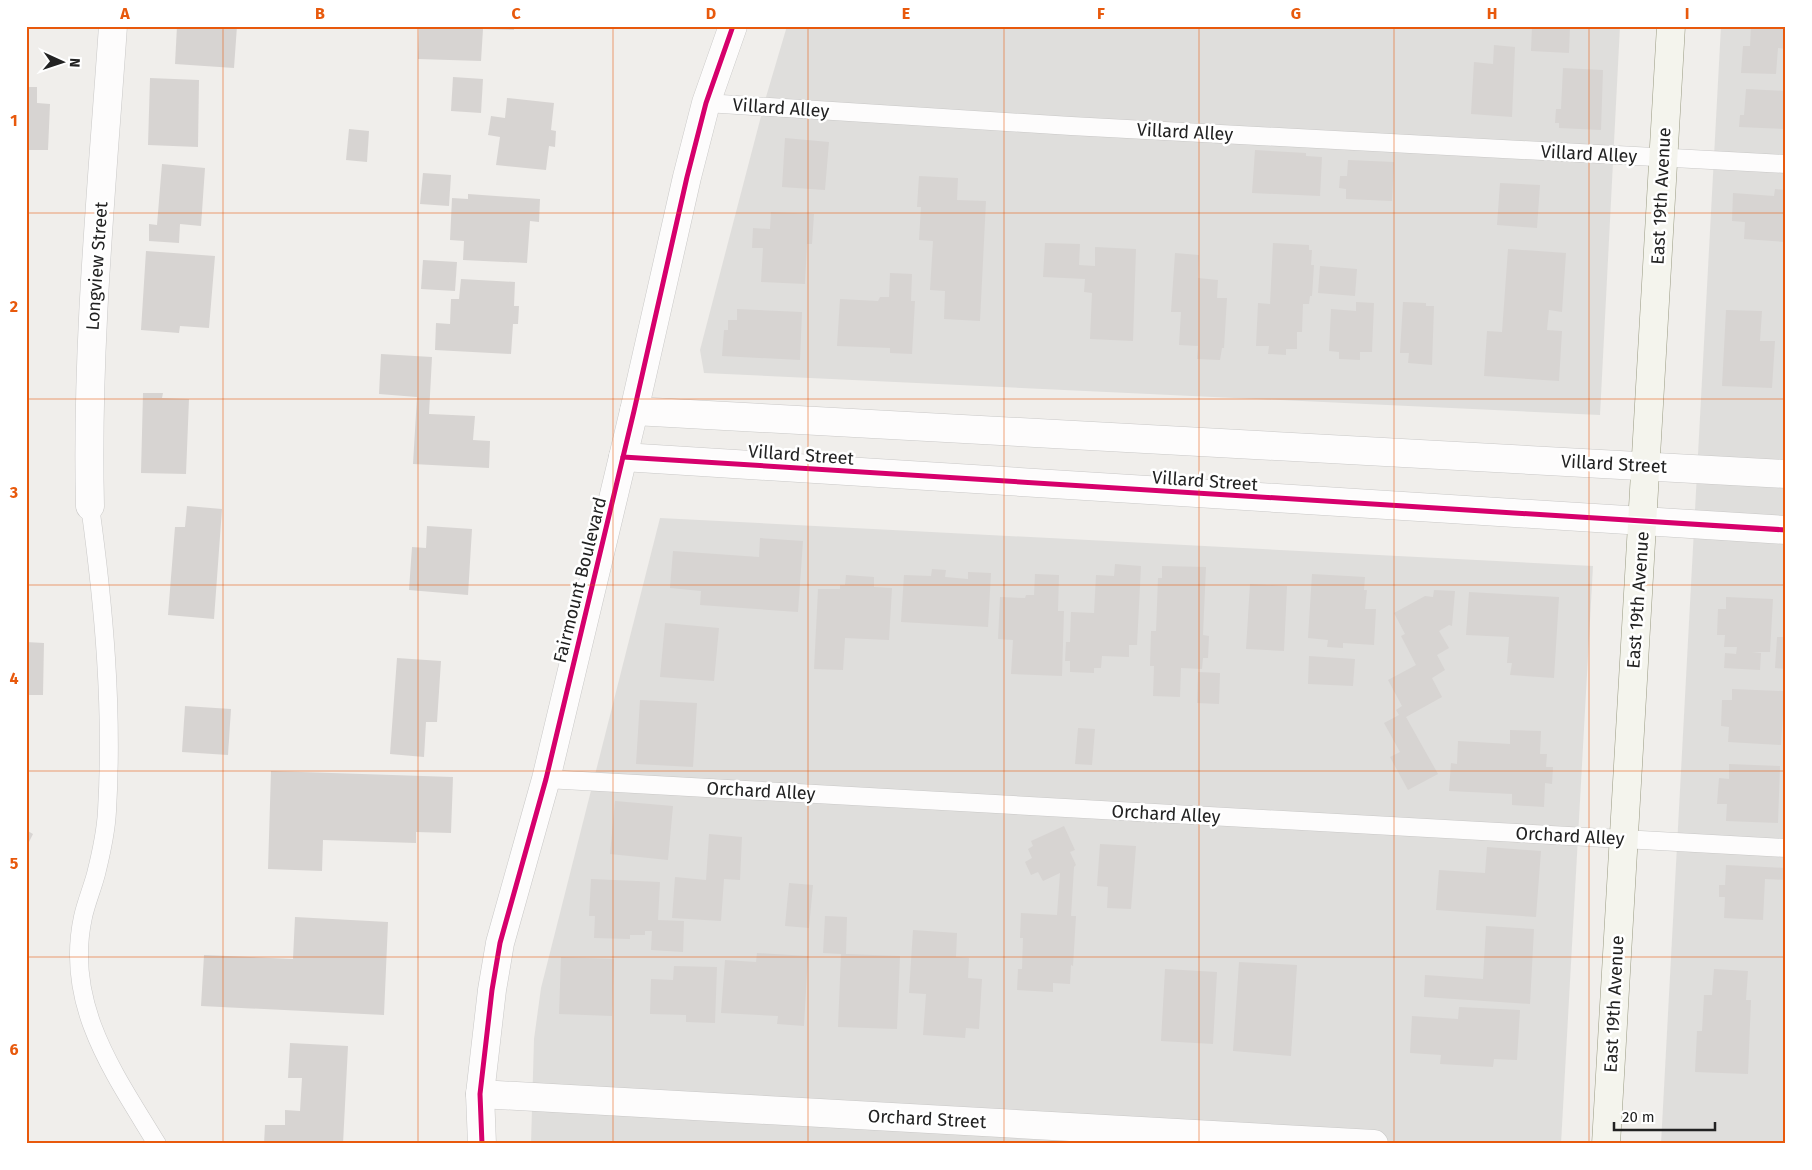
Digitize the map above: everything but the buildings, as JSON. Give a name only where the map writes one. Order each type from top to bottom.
[{"type":"street","name":"Longview Street","points":[[90,506],[88,441],[93,326],[113,26]]},
{"type":"street","name":"Fairmount Boulevard","points":[[482,1144],[480,1094],[490,1000],[500,943],[546,778],[624,457],[706,103],[733,26]]},
{"type":"street","name":"East 19th Avenue","points":[[1606,1144],[1671,26]]},
{"type":"street","name":"Villard Street","points":[[634,411],[1786,474]]},
{"type":"street","name":"Villard Street","points":[[624,457],[1643,523],[1786,530]]},
{"type":"street","name":"Orchard Street","points":[[480,1094],[1374,1144]]},
{"type":"lane","name":"Villard Alley","points":[[706,103],[1070,126],[1786,164]]},
{"type":"lane","points":[[90,506],[107,669],[110,749],[107,813],[96,874],[83,916],[78,950],[81,980],[94,1034],[103,1055],[157,1144]]},
{"type":"lane","name":"Orchard Alley","points":[[546,778],[1786,848]]},
{"type":"shaded area","points":[[787,26],[1620,26],[1600,415],[704,373],[700,350],[766,97]]},
{"type":"shaded area","points":[[1721,26],[1786,26],[1786,1144],[1661,1144]]},
{"type":"shaded area","points":[[660,518],[1593,566],[1561,1144],[531,1144],[534,1039],[541,988]]},
{"type":"cycle path","points":[[482,1144],[480,1094],[492,990],[500,943],[546,779],[634,411],[687,177],[706,103],[733,26]]},
{"type":"cycle path","points":[[623,457],[1786,530]]}]
